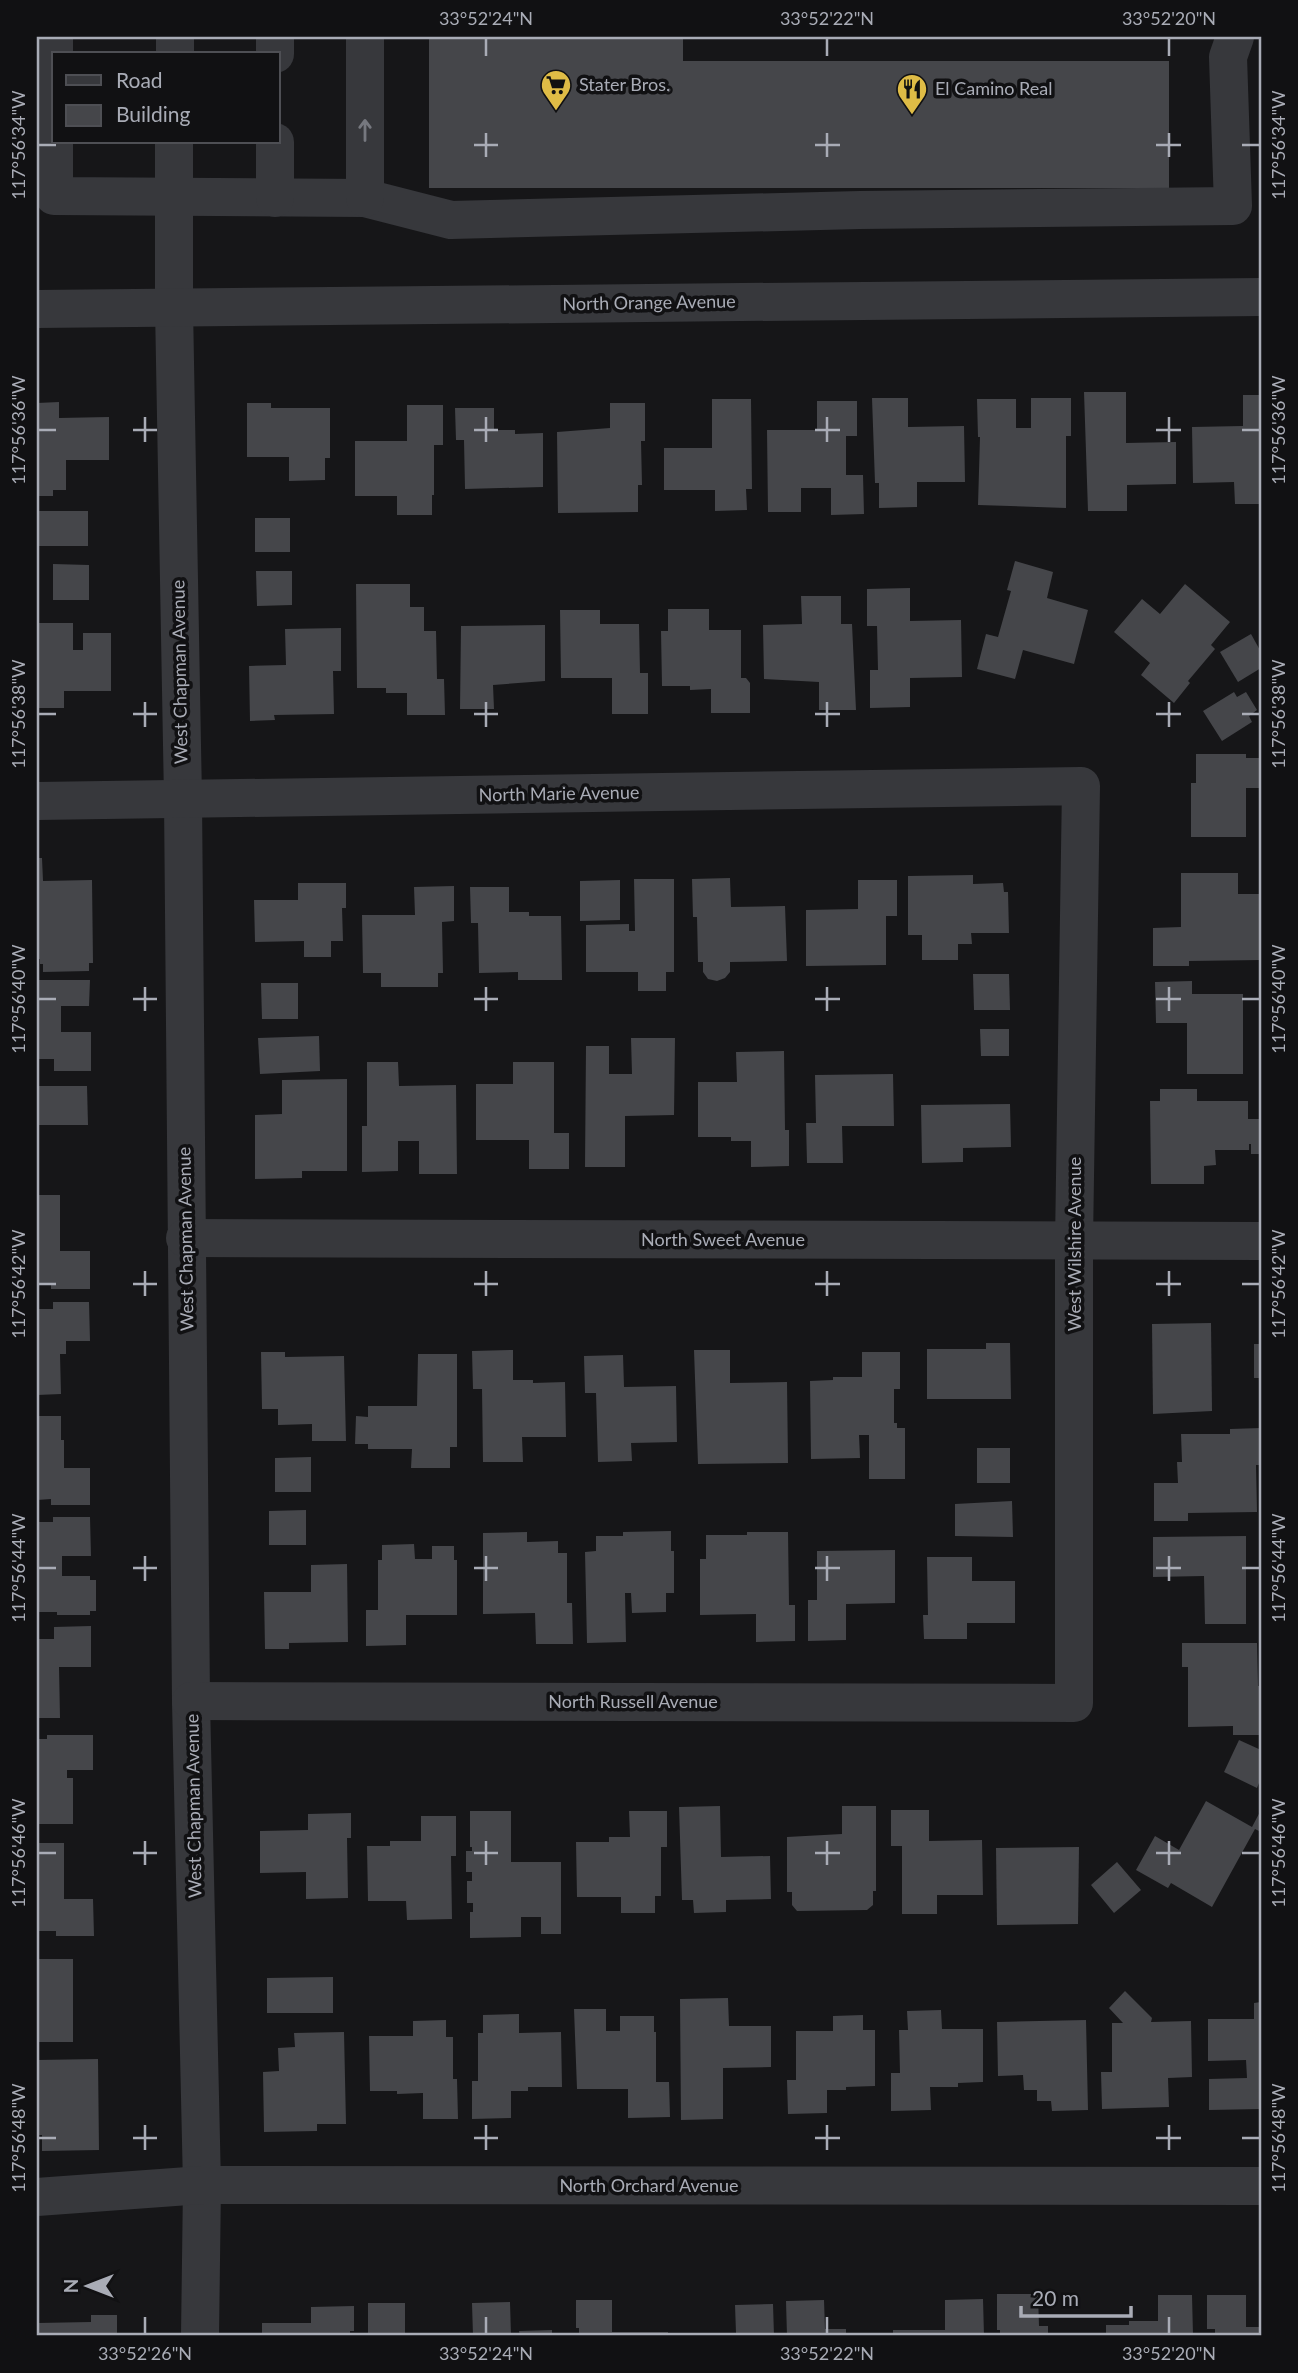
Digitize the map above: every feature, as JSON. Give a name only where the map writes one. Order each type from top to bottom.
[{"type":"street","points":[[365,37],[365,198]]},
{"type":"street","points":[[52,73],[45,197],[365,198],[451,220],[860,210],[1233,206],[1228,57],[1235,37]]},
{"type":"street","name":"West Chapman Avenue","points":[[174,144],[191,1701],[202,2185],[200,2336]]},
{"type":"street","points":[[275,144],[275,198]]},
{"type":"street","name":"North Orange Avenue","points":[[37,309],[1261,296]]},
{"type":"street","name":"North Marie Avenue","points":[[37,801],[1081,786]]},
{"type":"street","name":"West Wilshire Avenue","points":[[1074,1703],[1074,1242],[1081,786]]},
{"type":"street","name":"North Sweet Avenue","points":[[185,1237],[1261,1241]]},
{"type":"street","name":"North Russell Avenue","points":[[191,1701],[1074,1703]]},
{"type":"street","name":"North Orchard Avenue","points":[[37,2197],[202,2185],[1261,2186]]},
{"type":"building","points":[[429,37],[683,37],[683,61],[1169,61],[1169,188],[429,188]]},
{"type":"building","points":[[1084,392],[1126,392],[1126,443],[1176,442],[1176,484],[1127,485],[1127,511],[1088,511]]},
{"type":"building","points":[[1243,395],[1261,395],[1261,504],[1235,504],[1234,482],[1193,483],[1192,427],[1243,426]]},
{"type":"building","points":[[872,398],[908,398],[908,427],[964,426],[965,482],[917,482],[917,507],[879,508],[879,483],[875,483]]},
{"type":"building","points":[[1031,398],[1071,398],[1071,436],[1066,436],[1066,508],[978,505],[980,437],[977,399],[1016,399],[1016,428],[1031,428]]},
{"type":"building","points":[[712,399],[751,399],[752,489],[746,489],[747,510],[715,511],[715,490],[664,490],[664,448],[712,448]]},
{"type":"building","points":[[817,401],[857,401],[857,436],[846,436],[846,475],[863,475],[864,514],[831,515],[831,488],[801,488],[801,512],[768,512],[767,430],[817,430]]},
{"type":"building","points":[[59,402],[59,418],[109,417],[109,460],[66,460],[66,490],[53,490],[53,496],[37,496],[37,403]]},
{"type":"building","points":[[247,403],[271,403],[271,408],[330,408],[330,458],[325,458],[325,480],[289,481],[289,457],[247,457]]},
{"type":"building","points":[[610,403],[645,403],[645,441],[641,441],[642,485],[638,485],[638,512],[558,513],[557,432],[610,428]]},
{"type":"building","points":[[407,405],[443,405],[443,445],[434,445],[432,515],[397,515],[397,496],[355,496],[355,441],[407,441]]},
{"type":"building","points":[[455,408],[494,408],[494,430],[515,430],[515,434],[543,433],[543,487],[465,489],[464,440],[456,440]]},
{"type":"building","points":[[37,511],[88,511],[88,546],[37,546]]},
{"type":"building","points":[[255,518],[290,518],[290,552],[255,552]]},
{"type":"building","points":[[1015,561],[1053,572],[1047,598],[1088,610],[1074,664],[1023,650],[1015,679],[977,669],[986,634],[998,637],[1011,591],[1007,590]]},
{"type":"building","points":[[53,564],[89,565],[89,600],[53,600]]},
{"type":"building","points":[[256,571],[292,571],[292,605],[257,606]]},
{"type":"building","points":[[356,584],[410,584],[410,607],[424,607],[424,631],[436,631],[437,679],[444,679],[445,715],[407,715],[407,693],[386,693],[386,688],[357,688]]},
{"type":"building","points":[[1185,584],[1230,622],[1211,645],[1215,649],[1188,681],[1190,683],[1174,703],[1141,675],[1150,663],[1114,632],[1142,599],[1160,614]]},
{"type":"building","points":[[910,588],[910,621],[961,620],[962,677],[910,678],[910,707],[870,708],[870,670],[878,670],[877,626],[867,626],[867,589]]},
{"type":"building","points":[[801,596],[841,596],[841,624],[852,624],[856,710],[819,710],[819,682],[764,679],[763,625],[802,624]]},
{"type":"building","points":[[668,609],[709,609],[709,630],[741,630],[741,678],[746,678],[750,683],[750,713],[711,713],[711,689],[690,690],[690,686],[662,686],[661,631],[668,631]]},
{"type":"building","points":[[560,610],[600,610],[600,624],[639,624],[640,673],[648,673],[648,714],[612,714],[612,678],[561,678]]},
{"type":"building","points":[[37,623],[73,623],[73,650],[83,650],[83,633],[111,633],[111,691],[64,691],[64,708],[37,708]]},
{"type":"building","points":[[545,625],[545,681],[493,685],[494,709],[460,709],[461,626]]},
{"type":"building","points":[[341,628],[341,671],[333,671],[334,714],[274,715],[275,720],[250,721],[249,666],[286,665],[285,629]]},
{"type":"building","points":[[1251,634],[1261,652],[1261,668],[1238,682],[1220,652]]},
{"type":"building","points":[[1234,692],[1237,697],[1246,692],[1257,710],[1249,716],[1252,722],[1222,741],[1203,711]]},
{"type":"building","points":[[1196,754],[1246,754],[1246,758],[1261,758],[1261,788],[1246,788],[1246,837],[1191,837],[1191,783],[1196,783]]},
{"type":"building","points":[[37,858],[42,858],[43,881],[92,880],[93,963],[89,963],[89,971],[43,972],[43,964],[37,959]]},
{"type":"building","points":[[1181,873],[1238,873],[1238,894],[1261,894],[1261,960],[1189,961],[1189,966],[1153,966],[1153,928],[1181,927]]},
{"type":"building","points":[[973,875],[973,884],[1003,883],[1004,892],[1008,892],[1009,933],[971,933],[972,944],[958,944],[958,960],[922,960],[922,935],[908,935],[908,876]]},
{"type":"building","points":[[730,878],[731,907],[785,906],[787,961],[730,962],[730,972],[717,981],[708,979],[703,972],[703,962],[698,962],[697,917],[693,917],[692,879]]},
{"type":"building","points":[[634,879],[674,879],[674,972],[666,972],[666,991],[638,991],[638,972],[586,972],[586,925],[629,924],[629,931],[635,931]]},
{"type":"building","points":[[620,880],[620,920],[580,921],[580,881]]},
{"type":"building","points":[[858,880],[897,880],[897,916],[886,916],[886,965],[806,966],[806,910],[858,909]]},
{"type":"building","points":[[298,883],[346,883],[346,908],[342,908],[343,941],[331,941],[331,957],[304,957],[304,941],[255,942],[254,900],[298,900]]},
{"type":"building","points":[[454,886],[454,921],[442,922],[443,973],[438,973],[438,987],[381,987],[381,973],[363,973],[362,915],[415,915],[414,887]]},
{"type":"building","points":[[470,887],[509,887],[509,912],[529,912],[529,916],[561,916],[562,980],[518,980],[518,972],[479,973],[478,923],[471,923]]},
{"type":"building","points":[[973,974],[1009,974],[1010,1010],[974,1010]]},
{"type":"building","points":[[37,980],[90,980],[89,1006],[61,1006],[61,1032],[91,1032],[91,1071],[54,1071],[54,1059],[37,1059]]},
{"type":"building","points":[[1192,981],[1192,994],[1243,994],[1243,1074],[1187,1074],[1187,1023],[1156,1023],[1155,982]]},
{"type":"building","points":[[261,983],[298,983],[298,1019],[262,1019]]},
{"type":"building","points":[[980,1029],[1009,1029],[1009,1056],[981,1056]]},
{"type":"building","points":[[319,1036],[320,1071],[260,1074],[258,1038]]},
{"type":"building","points":[[631,1038],[675,1038],[674,1115],[625,1116],[625,1167],[585,1167],[586,1046],[609,1046],[609,1074],[632,1074]]},
{"type":"building","points":[[784,1051],[785,1130],[789,1130],[789,1166],[751,1167],[751,1141],[731,1141],[731,1137],[698,1137],[698,1082],[737,1082],[736,1052]]},
{"type":"building","points":[[367,1062],[398,1062],[399,1086],[456,1085],[457,1174],[419,1174],[419,1141],[398,1141],[398,1171],[362,1172],[362,1126],[367,1126]]},
{"type":"building","points":[[513,1062],[554,1062],[554,1133],[569,1133],[569,1169],[529,1169],[529,1140],[476,1140],[476,1084],[513,1084]]},
{"type":"building","points":[[893,1074],[894,1126],[842,1126],[843,1163],[807,1163],[806,1123],[816,1123],[815,1075]]},
{"type":"building","points":[[347,1079],[347,1171],[302,1171],[302,1178],[255,1179],[255,1115],[282,1114],[282,1080]]},
{"type":"building","points":[[37,1086],[87,1086],[88,1125],[37,1125]]},
{"type":"building","points":[[1160,1089],[1197,1089],[1197,1101],[1248,1101],[1248,1119],[1261,1119],[1261,1154],[1251,1154],[1251,1144],[1249,1150],[1215,1150],[1216,1165],[1204,1166],[1204,1184],[1151,1184],[1150,1101],[1160,1101]]},
{"type":"building","points":[[1010,1104],[1011,1147],[963,1148],[963,1162],[922,1163],[921,1105]]},
{"type":"building","points":[[37,1195],[60,1195],[60,1251],[90,1251],[90,1289],[51,1289],[51,1283],[37,1283]]},
{"type":"building","points":[[53,1302],[89,1302],[90,1341],[66,1341],[66,1354],[60,1354],[61,1394],[37,1395],[37,1309],[53,1309]]},
{"type":"building","points":[[1211,1323],[1212,1411],[1153,1414],[1152,1324]]},
{"type":"building","points":[[986,1343],[1010,1343],[1011,1399],[927,1399],[927,1349],[986,1349]]},
{"type":"building","points":[[1254,1344],[1261,1344],[1261,1378],[1254,1378]]},
{"type":"building","points":[[513,1350],[513,1380],[533,1380],[533,1383],[565,1382],[566,1437],[522,1437],[523,1462],[483,1462],[482,1389],[473,1389],[472,1351]]},
{"type":"building","points":[[694,1350],[730,1350],[730,1383],[787,1382],[788,1463],[698,1464]]},
{"type":"building","points":[[261,1352],[285,1352],[285,1357],[344,1356],[346,1441],[312,1441],[312,1424],[278,1425],[278,1409],[262,1409]]},
{"type":"building","points":[[862,1352],[900,1352],[900,1389],[894,1389],[894,1423],[897,1423],[897,1428],[905,1428],[905,1479],[869,1479],[869,1435],[859,1435],[860,1458],[811,1459],[810,1381],[833,1380],[833,1377],[862,1377]]},
{"type":"building","points":[[418,1354],[457,1354],[457,1447],[450,1447],[450,1468],[411,1468],[412,1449],[368,1449],[368,1444],[355,1444],[356,1416],[368,1417],[368,1406],[417,1406]]},
{"type":"building","points":[[623,1355],[624,1387],[676,1386],[677,1442],[631,1443],[632,1461],[598,1462],[596,1393],[585,1393],[584,1356]]},
{"type":"building","points":[[37,1416],[61,1416],[64,1468],[90,1468],[90,1505],[51,1505],[51,1499],[37,1500]]},
{"type":"building","points":[[1261,1428],[1261,1465],[1256,1465],[1257,1512],[1188,1513],[1188,1521],[1154,1521],[1154,1483],[1178,1483],[1177,1462],[1182,1462],[1181,1434],[1230,1434],[1230,1429]]},
{"type":"building","points":[[977,1448],[1010,1448],[1010,1483],[977,1483]]},
{"type":"building","points":[[311,1457],[311,1492],[275,1492],[275,1458]]},
{"type":"building","points":[[1012,1501],[1013,1537],[955,1536],[955,1504]]},
{"type":"building","points":[[306,1510],[306,1545],[269,1545],[269,1511]]},
{"type":"building","points":[[53,1517],[90,1517],[91,1556],[62,1556],[62,1576],[90,1576],[90,1580],[96,1580],[96,1611],[90,1611],[90,1615],[37,1612],[37,1522],[53,1522]]},
{"type":"building","points":[[671,1531],[674,1593],[666,1593],[666,1612],[632,1613],[631,1593],[625,1593],[626,1642],[587,1643],[585,1552],[596,1551],[596,1536],[623,1536],[623,1532]]},
{"type":"building","points":[[527,1532],[527,1542],[558,1541],[558,1553],[567,1553],[567,1603],[572,1603],[573,1644],[536,1644],[535,1613],[483,1614],[483,1533]]},
{"type":"building","points":[[747,1532],[788,1532],[789,1605],[795,1605],[795,1641],[756,1642],[756,1614],[700,1615],[700,1559],[706,1559],[706,1535],[747,1535]]},
{"type":"building","points":[[1246,1536],[1246,1624],[1205,1624],[1204,1576],[1153,1577],[1153,1537]]},
{"type":"building","points":[[414,1544],[415,1559],[432,1559],[432,1546],[454,1546],[454,1560],[457,1560],[457,1615],[406,1615],[406,1645],[366,1646],[366,1610],[378,1610],[378,1560],[382,1560],[382,1545]]},
{"type":"building","points":[[895,1550],[895,1603],[846,1604],[846,1640],[808,1641],[808,1600],[817,1600],[817,1551]]},
{"type":"building","points":[[927,1557],[972,1557],[972,1581],[1015,1581],[1015,1623],[967,1623],[967,1639],[924,1639],[923,1615],[928,1615]]},
{"type":"building","points":[[347,1564],[348,1642],[289,1643],[289,1649],[265,1649],[264,1592],[311,1592],[311,1565]]},
{"type":"building","points":[[91,1626],[91,1667],[59,1667],[60,1718],[37,1718],[37,1639],[54,1639],[54,1627]]},
{"type":"building","points":[[1182,1643],[1257,1643],[1258,1686],[1261,1686],[1261,1735],[1233,1735],[1233,1726],[1188,1727],[1188,1667],[1182,1667]]},
{"type":"building","points":[[47,1735],[93,1735],[93,1770],[67,1770],[67,1778],[73,1778],[73,1824],[37,1824],[37,1739],[47,1739]]},
{"type":"building","points":[[1239,1740],[1261,1750],[1261,1778],[1257,1788],[1224,1772]]},
{"type":"building","points":[[1206,1801],[1252,1827],[1261,1810],[1261,1832],[1255,1829],[1212,1907],[1171,1883],[1168,1888],[1136,1870],[1155,1836],[1179,1850]]},
{"type":"building","points":[[720,1806],[721,1857],[770,1856],[771,1899],[726,1900],[726,1912],[694,1913],[693,1900],[682,1900],[679,1807]]},
{"type":"building","points":[[842,1806],[876,1806],[876,1891],[873,1891],[873,1905],[867,1910],[797,1911],[792,1905],[792,1892],[787,1892],[787,1837],[842,1834]]},
{"type":"building","points":[[891,1810],[929,1810],[929,1841],[982,1840],[983,1895],[937,1895],[937,1914],[902,1914],[902,1846],[891,1846]]},
{"type":"building","points":[[470,1811],[511,1811],[511,1862],[561,1862],[561,1934],[541,1934],[541,1917],[521,1917],[521,1937],[470,1938],[470,1912],[473,1912],[473,1903],[467,1903],[467,1881],[472,1881],[472,1872],[466,1872],[466,1851],[472,1851]]},
{"type":"building","points":[[629,1811],[667,1811],[667,1847],[661,1847],[661,1896],[655,1896],[655,1913],[621,1913],[621,1897],[577,1897],[576,1842],[609,1842],[609,1837],[630,1837]]},
{"type":"building","points":[[351,1813],[351,1838],[347,1838],[348,1898],[306,1899],[306,1872],[260,1873],[260,1831],[308,1830],[308,1814]]},
{"type":"building","points":[[421,1816],[456,1816],[456,1856],[451,1856],[452,1919],[407,1920],[406,1901],[368,1901],[367,1846],[390,1846],[390,1841],[421,1841]]},
{"type":"building","points":[[37,1843],[64,1843],[64,1899],[93,1899],[94,1936],[56,1936],[56,1931],[37,1931]]},
{"type":"building","points":[[1079,1847],[1078,1924],[997,1925],[996,1848]]},
{"type":"building","points":[[1117,1862],[1141,1890],[1114,1913],[1091,1885]]},
{"type":"building","points":[[37,1959],[73,1959],[73,2042],[37,2042]]},
{"type":"building","points":[[333,1977],[333,2013],[267,2013],[267,1978]]},
{"type":"building","points":[[1125,1991],[1152,2018],[1151,2022],[1191,2021],[1192,2077],[1168,2078],[1169,2107],[1102,2109],[1101,2072],[1112,2072],[1112,2023],[1123,2023],[1109,2008]]},
{"type":"building","points":[[728,1998],[729,2026],[771,2026],[771,2067],[723,2068],[723,2119],[681,2120],[680,1999]]},
{"type":"building","points":[[1261,2002],[1261,2109],[1209,2110],[1209,2079],[1247,2078],[1246,2060],[1208,2061],[1208,2019],[1254,2019],[1254,2003]]},
{"type":"building","points":[[574,2009],[606,2009],[606,2031],[620,2031],[620,2016],[654,2016],[656,2082],[669,2082],[670,2117],[628,2118],[628,2089],[577,2089]]},
{"type":"building","points":[[941,2010],[942,2029],[983,2029],[983,2082],[958,2083],[958,2087],[930,2087],[931,2110],[891,2111],[891,2073],[900,2073],[899,2030],[908,2030],[907,2011]]},
{"type":"building","points":[[519,2014],[519,2033],[561,2032],[562,2087],[528,2087],[528,2091],[511,2091],[511,2118],[472,2119],[472,2081],[478,2081],[478,2033],[483,2033],[483,2015]]},
{"type":"building","points":[[863,2015],[863,2030],[875,2030],[875,2086],[827,2090],[827,2113],[788,2114],[787,2080],[796,2080],[796,2031],[833,2031],[833,2016]]},
{"type":"building","points":[[446,2020],[446,2037],[453,2037],[453,2079],[457,2079],[458,2119],[423,2119],[423,2093],[370,2091],[369,2036],[413,2036],[413,2021]]},
{"type":"building","points":[[1086,2020],[1088,2110],[1052,2111],[1051,2101],[1037,2101],[1037,2090],[1024,2090],[1023,2075],[998,2076],[997,2022]]},
{"type":"building","points":[[344,2032],[346,2124],[317,2124],[317,2131],[264,2132],[263,2072],[279,2071],[278,2048],[295,2047],[294,2033]]},
{"type":"building","points":[[98,2059],[99,2150],[42,2151],[42,2135],[37,2135],[37,2060]]},
{"type":"building","points":[[997,2294],[1038,2294],[1039,2326],[1048,2326],[1048,2336],[1000,2336],[1000,2330],[997,2330]]},
{"type":"building","points":[[1158,2295],[1192,2295],[1193,2335],[1106,2336],[1106,2325],[1129,2325],[1129,2321],[1158,2321]]},
{"type":"building","points":[[1207,2295],[1246,2295],[1246,2327],[1261,2327],[1261,2336],[1215,2336],[1215,2329],[1207,2329]]},
{"type":"building","points":[[983,2299],[984,2336],[893,2336],[893,2330],[945,2330],[945,2300]]},
{"type":"building","points":[[576,2300],[612,2300],[612,2332],[668,2332],[668,2336],[579,2336],[579,2328],[576,2328]]},
{"type":"building","points":[[824,2300],[825,2329],[846,2329],[846,2333],[879,2333],[879,2336],[787,2336],[786,2301]]},
{"type":"building","points":[[510,2302],[511,2336],[473,2336],[472,2303]]},
{"type":"building","points":[[368,2303],[405,2303],[405,2334],[458,2333],[458,2336],[368,2336]]},
{"type":"building","points":[[773,2304],[774,2336],[712,2336],[712,2333],[736,2333],[735,2305]]},
{"type":"building","points":[[354,2306],[354,2331],[350,2331],[350,2336],[262,2336],[262,2323],[311,2323],[311,2307]]},
{"type":"building","points":[[91,2315],[117,2315],[117,2336],[37,2336],[37,2323],[91,2322]]},
{"type":"building","points":[[552,2330],[552,2336],[520,2336],[519,2331]]},
{"type":"place","name":"Stater Bros.","points":[[556,112]]},
{"type":"place","name":"El Camino Real","points":[[912,116]]}]
